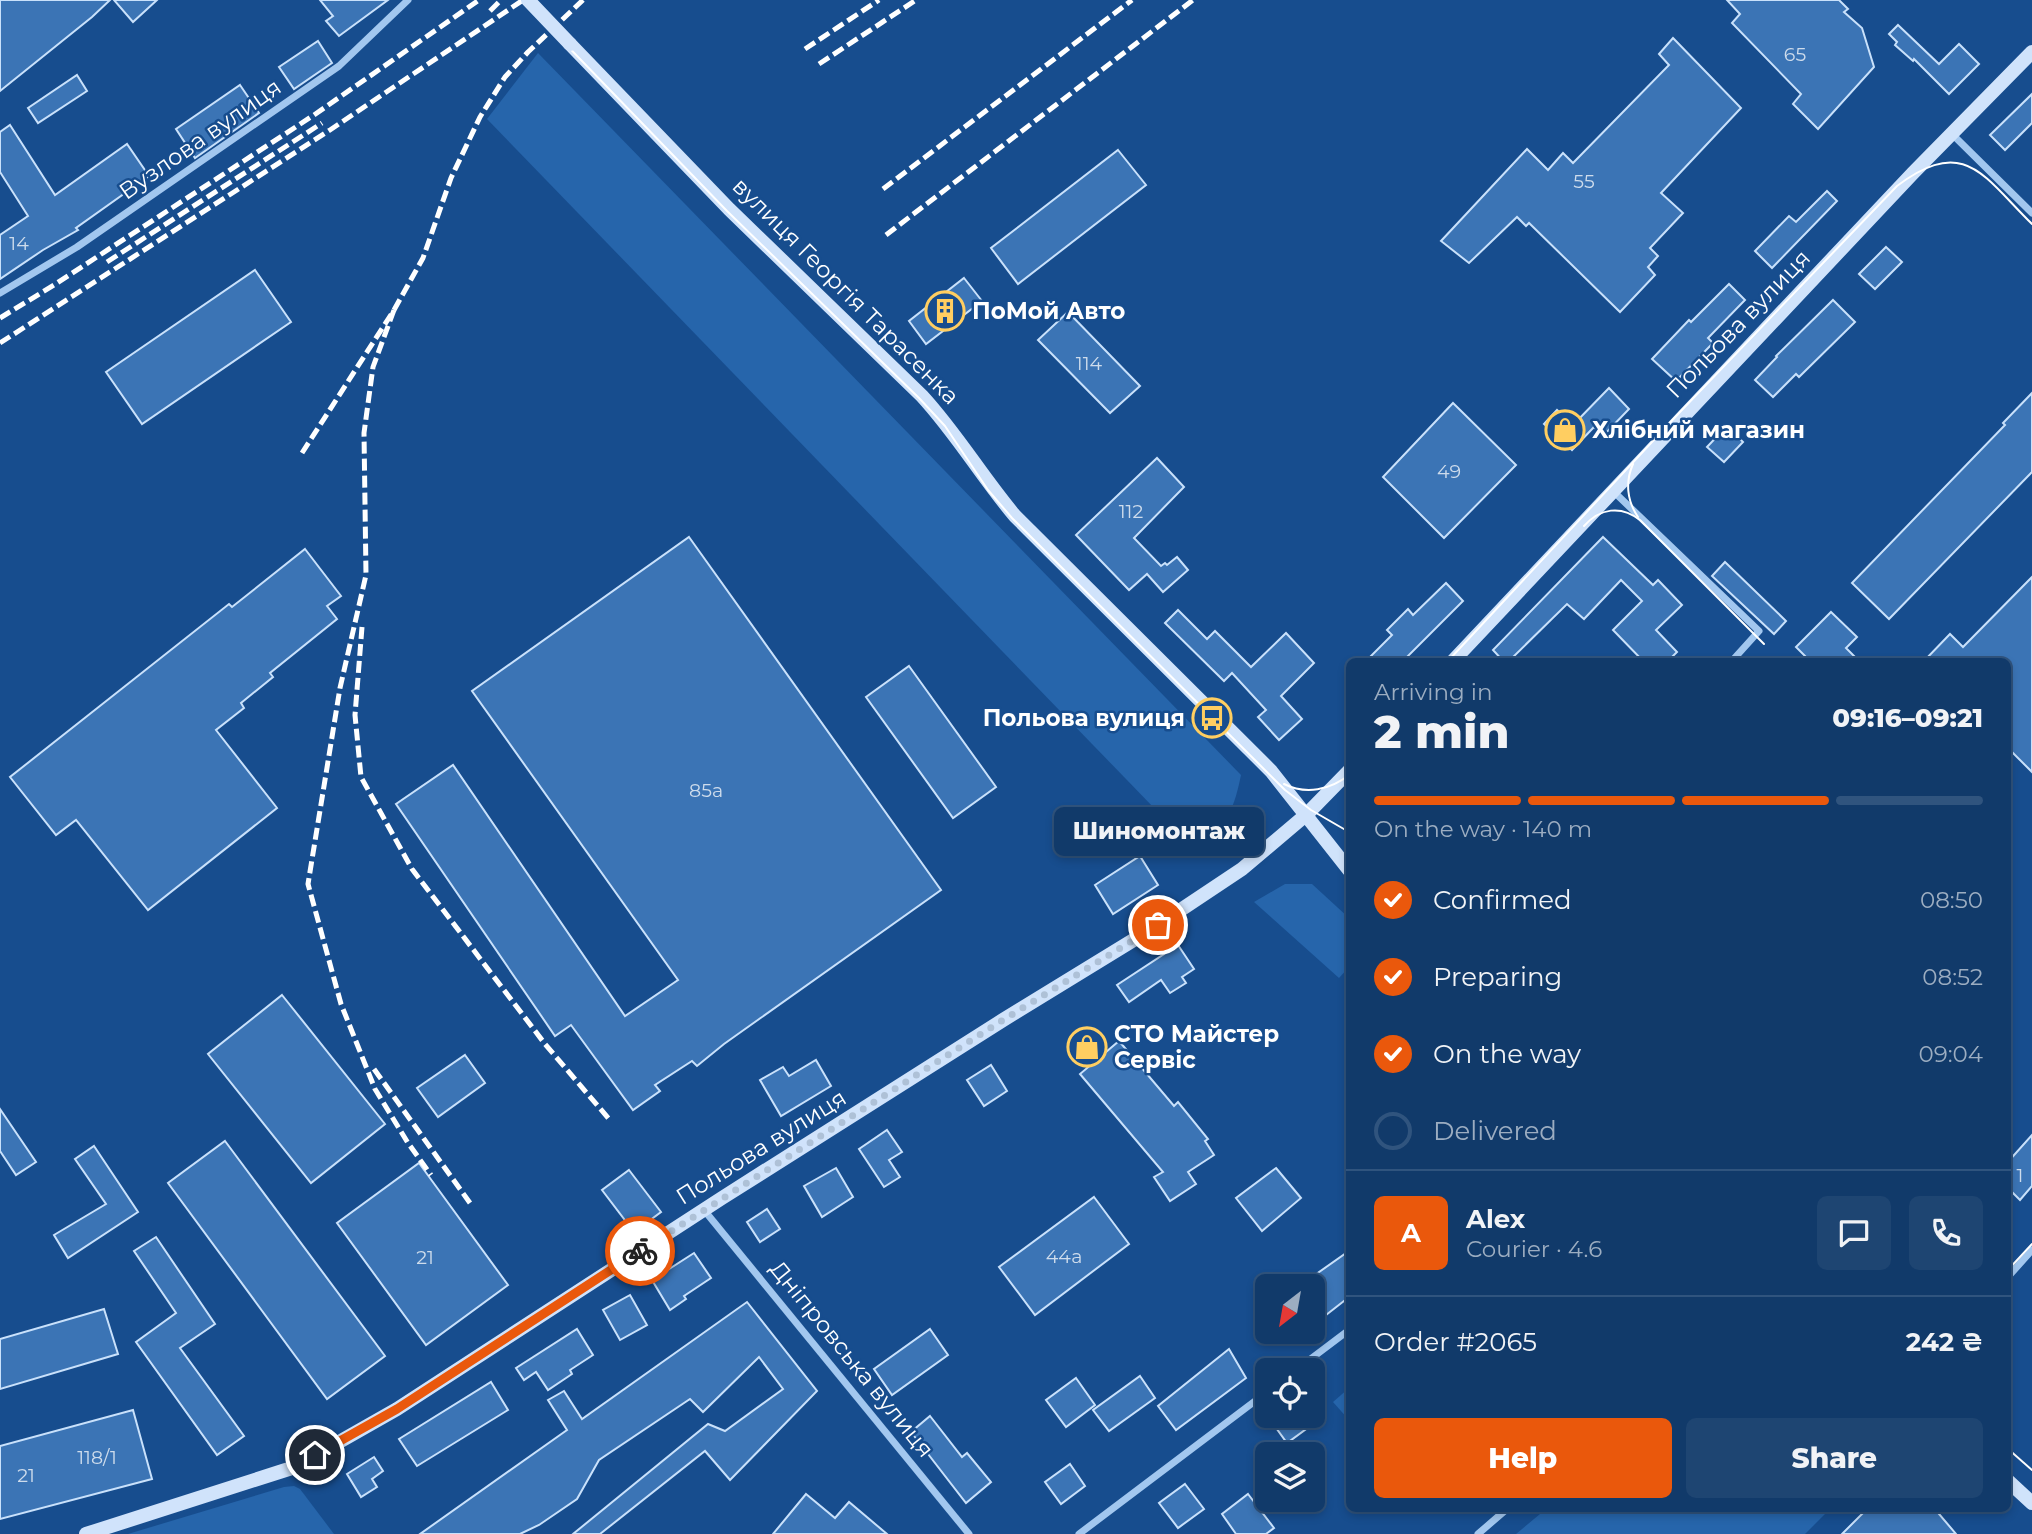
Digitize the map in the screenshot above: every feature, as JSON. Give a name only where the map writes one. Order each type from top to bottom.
[{"type":"main road","name":"вулиця Георгія Тарасенка","points":[[528,0],[729,209],[922,396],[948,424],[990,487],[1015,516],[1271,771],[1346,866]]},
{"type":"main road","name":"Польова вулиця","points":[[1456,658],[1612,490],[2032,52]]},
{"type":"main road","name":"Польова вулиця","points":[[86,1534],[295,1467],[397,1409],[704,1210],[1158,925],[1242,869],[1307,814],[1346,774]]},
{"type":"main road","points":[[2011,1484],[2032,1503]]},
{"type":"street","name":"Вузлова вулиця","points":[[0,293],[77,247],[339,66],[408,0]]},
{"type":"street","points":[[1952,134],[2032,213]]},
{"type":"street","points":[[1612,490],[1759,631],[1735,658]]},
{"type":"street","name":"Дніпровська вулиця","points":[[704,1210],[969,1534]]},
{"type":"street","points":[[2011,1274],[2032,1251]]},
{"type":"street","points":[[1312,1358],[1346,1332]]},
{"type":"street","points":[[1079,1534],[1255,1401]]},
{"type":"street","points":[[1478,1534],[1503,1512]]},
{"type":"shaded area","points":[[538,53],[1241,775],[1230,811],[1219,824],[1186,841],[487,119]]},
{"type":"shaded area","points":[[1285,884],[1312,884],[1346,915],[1346,970],[1339,978],[1254,902]]},
{"type":"shaded area","points":[[1346,1391],[1346,1417],[1333,1402]]},
{"type":"shaded area","points":[[294,1486],[300,1489],[334,1534],[128,1534],[284,1487]]},
{"type":"shaded area","points":[[1542,1512],[1827,1512],[1805,1534],[1516,1534]]},
{"type":"building","points":[[0,0],[110,0],[0,91]]},
{"type":"building","points":[[114,0],[157,0],[133,22]]},
{"type":"building","points":[[320,0],[388,0],[339,36],[326,21],[333,16]]},
{"type":"building","points":[[1727,0],[1839,0],[1848,9],[1844,12],[1862,28],[1874,67],[1818,129],[1793,104],[1801,94],[1732,23],[1740,14]]},
{"type":"building","points":[[1898,25],[1939,64],[1959,44],[1979,64],[1949,94],[1914,59],[1913,61],[1895,45],[1897,42],[1889,34]]},
{"type":"building","points":[[1673,38],[1741,108],[1661,193],[1683,213],[1650,248],[1658,256],[1648,267],[1655,275],[1620,312],[1529,223],[1526,226],[1517,217],[1469,263],[1441,241],[1527,149],[1548,170],[1563,153],[1573,163],[1669,65],[1659,54]]},
{"type":"building","points":[[318,41],[332,63],[294,89],[279,67]]},
{"type":"building","points":[[77,75],[87,91],[38,123],[28,108]]},
{"type":"building","points":[[240,85],[259,113],[195,158],[176,129]]},
{"type":"building","points":[[2032,94],[2032,123],[2005,150],[1990,135]]},
{"type":"building","points":[[10,125],[55,195],[127,144],[149,176],[76,228],[78,230],[0,279],[0,235],[28,216],[0,172],[0,132]]},
{"type":"building","points":[[1118,150],[1146,185],[1018,284],[991,248]]},
{"type":"building","points":[[1827,191],[1837,201],[1772,268],[1755,251],[1789,216],[1796,222]]},
{"type":"building","points":[[1886,247],[1902,262],[1875,289],[1859,274]]},
{"type":"building","points":[[255,270],[291,322],[142,424],[106,372]]},
{"type":"building","name":"ПоМой Авто","points":[[964,278],[982,301],[926,344],[909,321]]},
{"type":"building","points":[[1729,284],[1745,300],[1708,338],[1713,343],[1676,381],[1652,359],[1689,320],[1691,322]]},
{"type":"building","points":[[1833,300],[1855,322],[1799,377],[1796,374],[1773,397],[1755,380]]},
{"type":"building","points":[[1068,312],[1140,386],[1110,413],[1038,340]]},
{"type":"building","points":[[1609,388],[1629,409],[1603,436],[1594,427],[1572,450],[1544,424],[1557,410],[1573,425]]},
{"type":"building","points":[[2032,393],[2032,472],[1889,619],[1852,583],[2005,425],[2003,423]]},
{"type":"building","points":[[1453,403],[1516,465],[1444,538],[1383,477]]},
{"type":"building","points":[[1727,426],[1743,442],[1724,462],[1707,447]]},
{"type":"building","points":[[1157,458],[1184,487],[1134,538],[1161,566],[1177,557],[1188,570],[1163,592],[1147,574],[1129,590],[1076,535]]},
{"type":"building","points":[[689,537],[941,890],[697,1066],[692,1061],[655,1085],[660,1091],[633,1110],[571,1025],[555,1036],[396,804],[453,765],[625,1016],[678,980],[472,691]]},
{"type":"building","points":[[1603,537],[1653,585],[1658,580],[1682,605],[1656,630],[1677,652],[1671,658],[1640,658],[1613,630],[1642,601],[1621,580],[1584,619],[1567,604],[1512,658],[1500,658],[1493,650]]},
{"type":"building","points":[[305,549],[341,596],[327,606],[337,619],[270,673],[273,677],[241,703],[244,708],[216,730],[277,808],[148,910],[76,820],[56,835],[10,777],[229,604],[232,607]]},
{"type":"building","points":[[1725,562],[1786,621],[1774,634],[1712,576]]},
{"type":"building","points":[[2032,577],[2032,772],[2011,751],[2011,658],[1927,658],[1950,634],[1963,647]]},
{"type":"building","points":[[1446,583],[1463,601],[1406,658],[1369,658],[1392,635],[1387,630],[1408,609],[1413,615]]},
{"type":"building","points":[[1178,610],[1207,639],[1215,631],[1251,667],[1286,633],[1314,663],[1281,696],[1302,719],[1279,740],[1258,717],[1266,710],[1232,673],[1224,681],[1165,623]]},
{"type":"building","points":[[1831,612],[1857,637],[1846,648],[1856,658],[1807,658],[1796,647]]},
{"type":"building","points":[[909,666],[996,787],[953,818],[866,697]]},
{"type":"building","points":[[1140,856],[1158,885],[1113,914],[1095,885]]},
{"type":"building","points":[[1178,945],[1194,969],[1182,977],[1186,983],[1170,993],[1161,980],[1129,1002],[1117,985]]},
{"type":"building","points":[[282,995],[385,1124],[311,1183],[208,1054]]},
{"type":"building","points":[[1119,1041],[1174,1106],[1178,1102],[1208,1139],[1205,1141],[1214,1155],[1188,1172],[1196,1184],[1170,1201],[1154,1177],[1163,1172],[1080,1074]]},
{"type":"building","points":[[465,1055],[485,1083],[438,1117],[417,1088]]},
{"type":"building","points":[[816,1060],[831,1086],[781,1116],[760,1080],[783,1067],[789,1076]]},
{"type":"building","points":[[991,1065],[1007,1091],[984,1106],[967,1080]]},
{"type":"building","points":[[0,1109],[36,1162],[16,1175],[0,1151]]},
{"type":"building","points":[[887,1130],[902,1152],[889,1160],[900,1177],[884,1187],[859,1149]]},
{"type":"building","points":[[2032,1135],[2032,1186],[2020,1200],[2011,1191],[2011,1159]]},
{"type":"building","points":[[225,1141],[385,1356],[327,1399],[168,1183]]},
{"type":"building","points":[[94,1146],[138,1212],[68,1258],[54,1235],[106,1204],[75,1159]]},
{"type":"building","points":[[419,1163],[508,1285],[426,1345],[337,1223]]},
{"type":"building","points":[[836,1168],[853,1197],[822,1217],[804,1186]]},
{"type":"building","points":[[1276,1168],[1301,1198],[1262,1231],[1236,1198]]},
{"type":"building","points":[[629,1170],[661,1212],[634,1232],[602,1190]]},
{"type":"building","points":[[1094,1197],[1129,1244],[1035,1315],[999,1267]]},
{"type":"building","points":[[767,1209],[780,1229],[760,1242],[747,1222]]},
{"type":"building","points":[[156,1237],[215,1324],[180,1348],[244,1436],[217,1455],[136,1342],[176,1313],[134,1251]]},
{"type":"building","points":[[694,1253],[711,1278],[684,1296],[686,1299],[670,1310],[652,1280]]},
{"type":"building","points":[[1346,1253],[1346,1299],[1325,1316],[1325,1274],[1316,1274]]},
{"type":"building","points":[[630,1295],[647,1325],[620,1340],[603,1310]]},
{"type":"building","points":[[747,1302],[817,1391],[730,1480],[705,1451],[600,1534],[573,1534],[708,1424],[725,1431],[783,1389],[759,1357],[703,1412],[690,1399],[599,1460],[577,1499],[539,1525],[520,1534],[420,1534],[567,1430],[548,1400],[564,1391],[582,1419]]},
{"type":"building","points":[[104,1309],[118,1354],[0,1389],[0,1339]]},
{"type":"building","points":[[577,1329],[593,1355],[570,1370],[572,1374],[548,1390],[536,1372],[524,1380],[516,1368]]},
{"type":"building","points":[[930,1329],[948,1355],[892,1395],[874,1369]]},
{"type":"building","points":[[1229,1349],[1246,1378],[1176,1430],[1158,1406]]},
{"type":"building","points":[[1140,1376],[1155,1398],[1109,1431],[1093,1410]]},
{"type":"building","points":[[1076,1378],[1095,1405],[1066,1427],[1046,1400]]},
{"type":"building","points":[[491,1382],[508,1410],[417,1466],[399,1439]]},
{"type":"building","points":[[133,1410],[152,1479],[0,1519],[0,1446]]},
{"type":"building","points":[[930,1416],[962,1457],[967,1453],[991,1482],[966,1503],[911,1432]]},
{"type":"building","points":[[1276,1428],[1308,1428],[1288,1442]]},
{"type":"building","points":[[374,1457],[383,1471],[372,1479],[377,1487],[361,1497],[347,1474]]},
{"type":"building","points":[[1070,1464],[1085,1486],[1061,1504],[1045,1482]]},
{"type":"building","points":[[1185,1484],[1204,1509],[1178,1528],[1159,1503]]},
{"type":"building","points":[[806,1494],[835,1518],[849,1502],[887,1534],[773,1534]]},
{"type":"building","points":[[1248,1494],[1255,1503],[1255,1512],[1262,1512],[1274,1528],[1266,1534],[1236,1534],[1222,1514]]},
{"type":"building","points":[[1864,1512],[1937,1512],[1956,1534],[1842,1534]]},
{"type":"tram line","points":[[523,0],[727,211],[919,398],[945,426],[988,490],[1012,518],[1285,790],[1311,810],[1346,830]]},
{"type":"tram line","points":[[1451,658],[1679,413],[1897,186],[1920,171],[1940,164],[1957,163],[1986,177],[2032,224]]},
{"type":"tram line","points":[[1633,464],[1628,491],[1631,505],[1638,517]]},
{"type":"tram line","points":[[1584,526],[1604,512],[1618,511],[1633,515],[1764,644]]},
{"type":"tram line","points":[[1284,784],[1309,790],[1326,787],[1346,777]]},
{"type":"tram line","points":[[2011,1267],[2032,1244]]},
{"type":"tram line","points":[[2011,1452],[2032,1470]]},
{"type":"railway","points":[[0,318],[314,115],[479,0]]},
{"type":"railway","points":[[490,11],[501,0]]},
{"type":"railway","points":[[0,343],[330,130],[523,0]]},
{"type":"railway","points":[[302,453],[394,310],[423,258],[451,178],[480,117],[505,77],[583,0]]},
{"type":"railway","points":[[805,49],[879,0]]},
{"type":"railway","points":[[819,64],[916,0]]},
{"type":"railway","points":[[883,189],[1132,0]]},
{"type":"railway","points":[[886,235],[1193,0]]},
{"type":"railway","points":[[107,262],[322,123]]},
{"type":"railway","points":[[394,310],[373,367],[364,433],[366,575],[340,688],[308,884],[341,1004],[375,1089],[431,1175]]},
{"type":"railway","points":[[362,627],[355,715],[361,777],[412,869],[545,1044],[609,1119]]},
{"type":"railway","points":[[374,1069],[470,1203]]},
{"type":"way so far","points":[[640,1251],[1003,1020],[1158,925]]},
{"type":"place","name":"ПоМой Авто","points":[[945,311]]},
{"type":"place","name":"Хлібний магазин","points":[[1565,430]]},
{"type":"place","name":"Польова вулиця","points":[[1212,718]]},
{"type":"place","name":"Шиномонтаж","points":[[1158,925]]},
{"type":"place","name":"СТО Майстер Сервіс","points":[[1087,1047]]},
{"type":"route","points":[[315,1455],[397,1409],[640,1251]]}]
